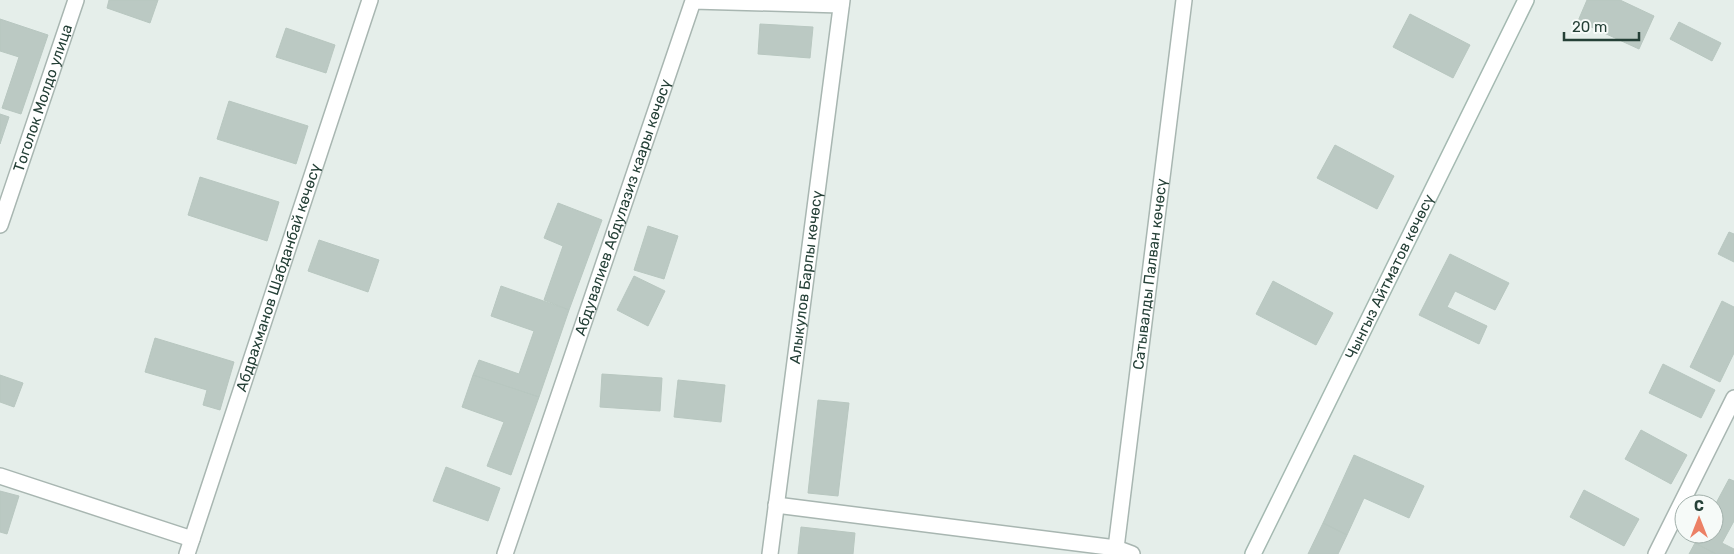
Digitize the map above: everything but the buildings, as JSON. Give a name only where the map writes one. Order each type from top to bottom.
[{"type":"street","name":"Тоголок Молдо улица","points":[[0,226],[76,0]]},
{"type":"street","name":"Абдрахманов Шабданбай көчөсү","points":[[187,554],[370,0]]},
{"type":"street","name":"Абдувалиев Абдулазиз каары көчөсү","points":[[505,554],[693,0],[842,2]]},
{"type":"street","name":"Сатывалды Палван көчөсү","points":[[1116,548],[1184,0]]},
{"type":"street","name":"Чынгыз Айтматов көчөсү","points":[[1253,554],[1526,0]]},
{"type":"street","name":"Алыкулов Барпы көчөсү","points":[[770,554],[842,2]]},
{"type":"street","points":[[1656,554],[1734,398]]},
{"type":"street","points":[[0,476],[192,539]]},
{"type":"street","points":[[776,505],[1116,548],[1132,554]]}]
